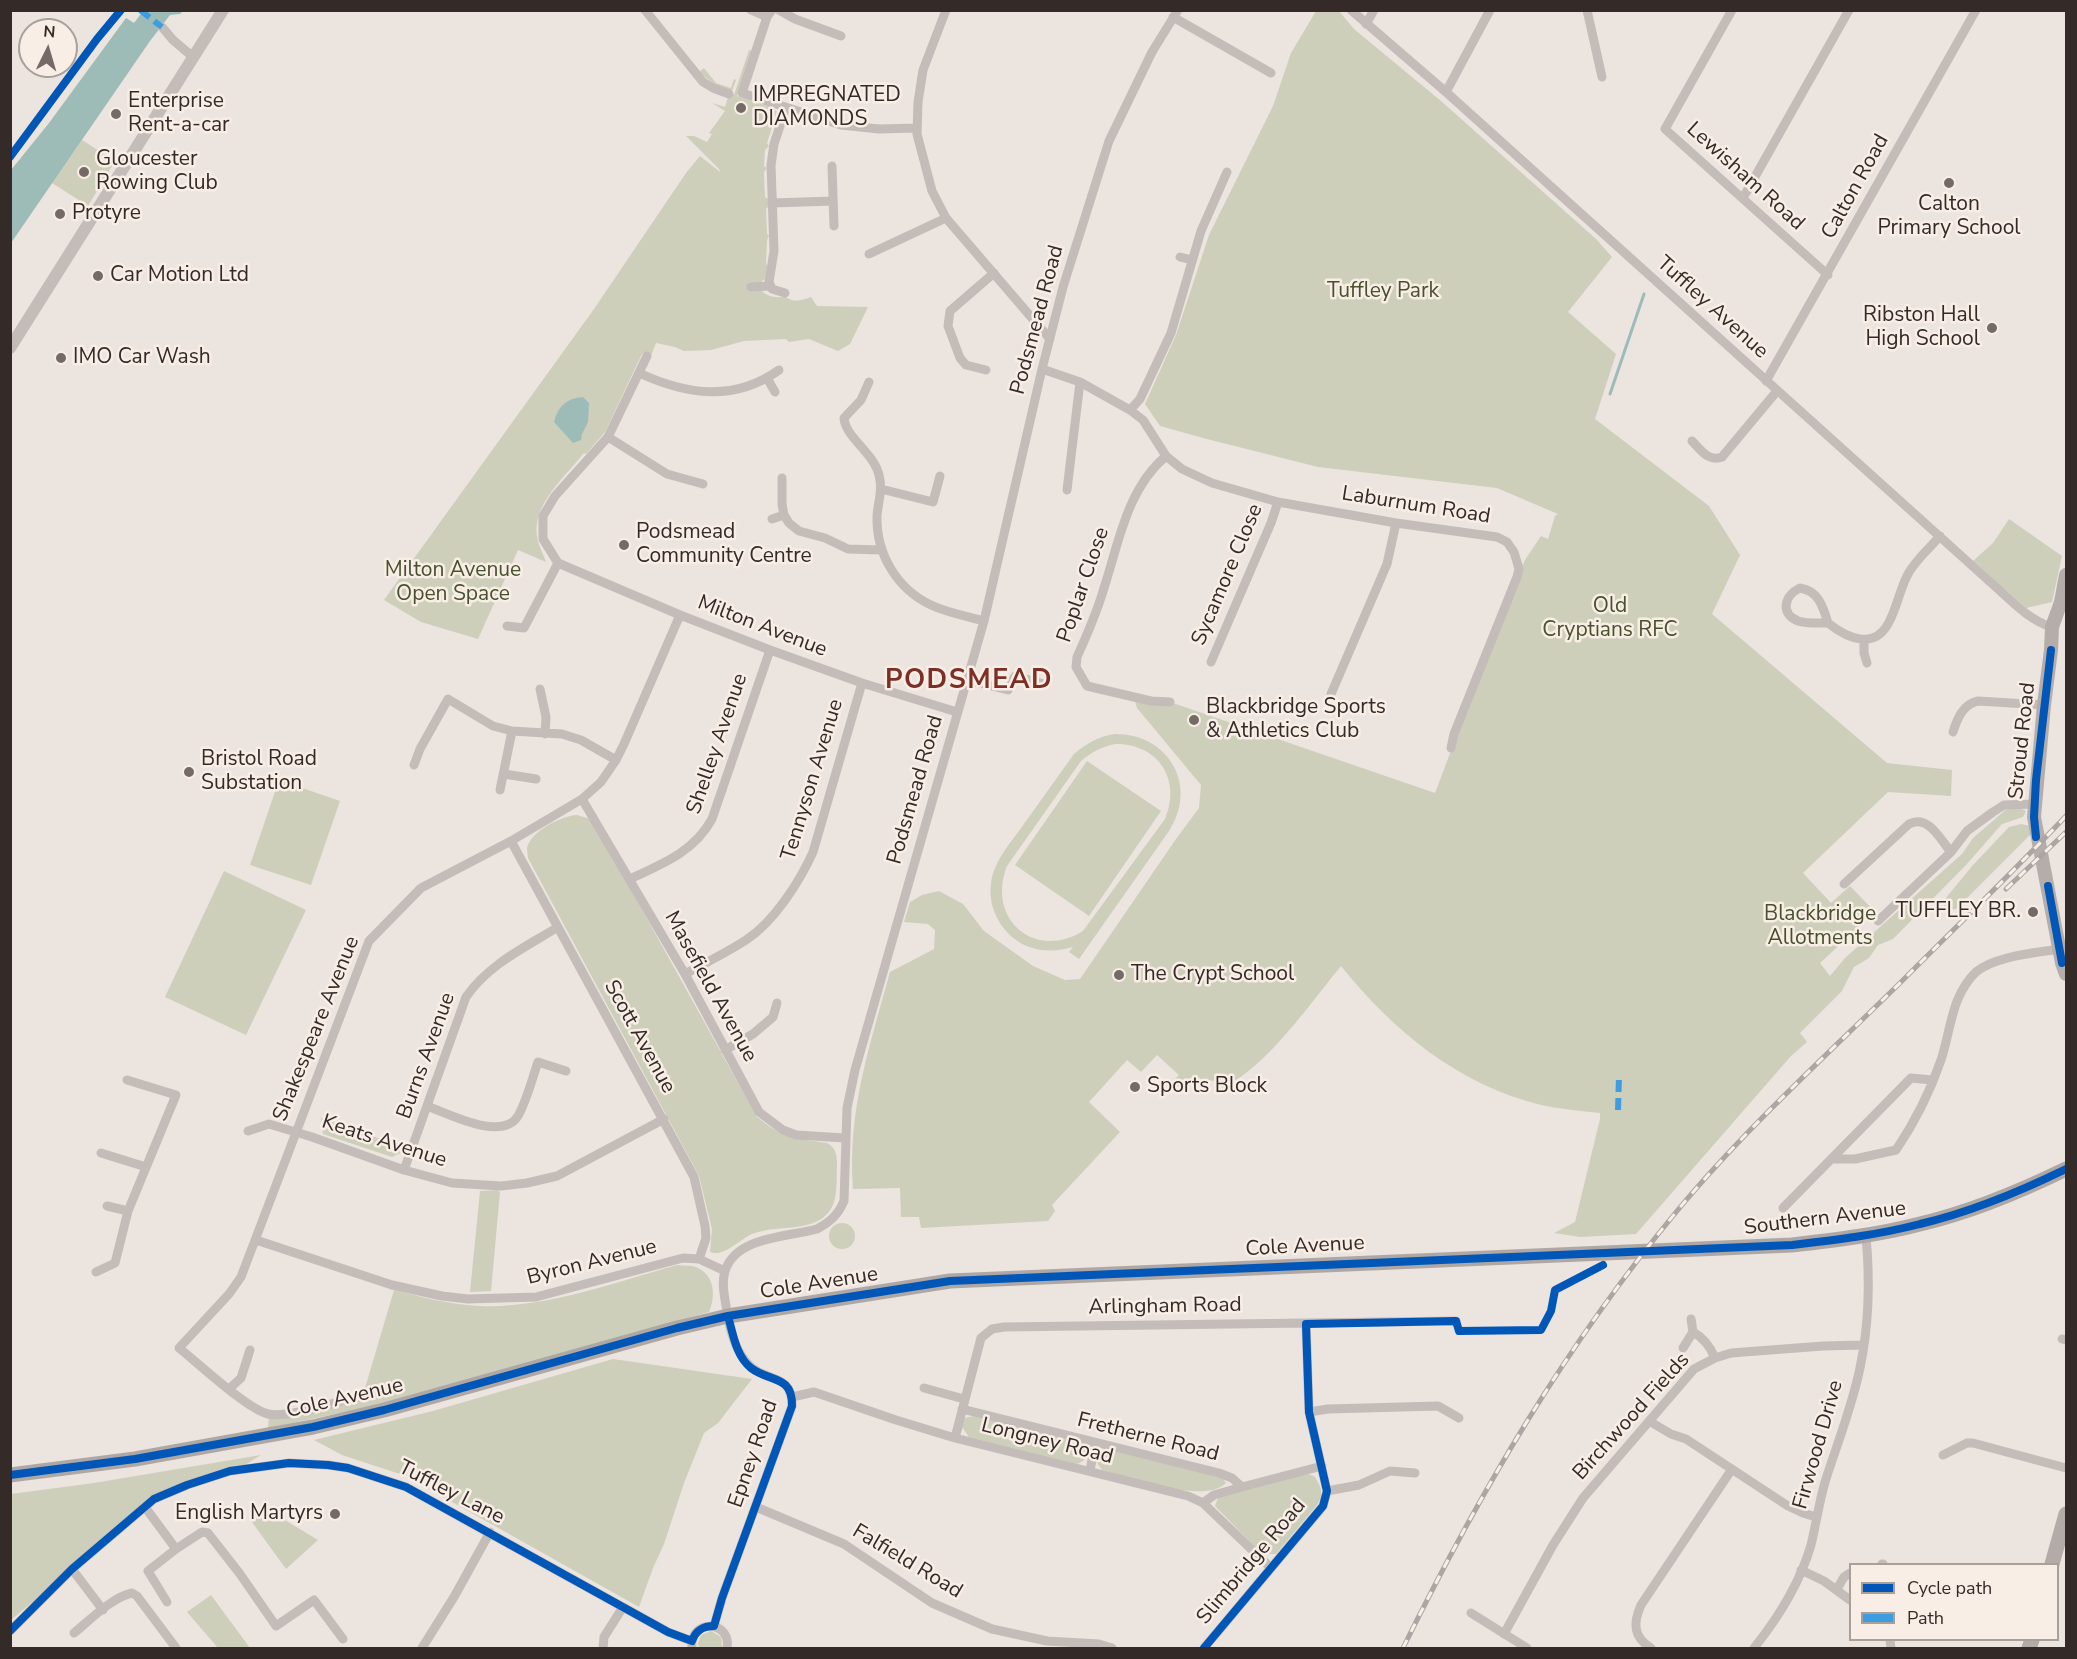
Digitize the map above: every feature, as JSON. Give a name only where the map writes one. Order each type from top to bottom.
[{"type":"highway","name":"Southern Avenue","points":[[1650,1252],[1771,1247],[1866,1236],[1942,1218],[2020,1192],[2067,1169]]},
{"type":"highway","name":"Cole Avenue","points":[[10,1475],[135,1459],[313,1426],[384,1410],[677,1328],[728,1316],[950,1281],[1650,1252]]},
{"type":"main road","name":"Stroud Road","points":[[2067,575],[2052,627],[2034,804],[2036,837],[2048,886],[2061,923],[2060,949],[2067,974]]},
{"type":"main road","points":[[2052,1563],[2067,1514]]},
{"type":"street","points":[[10,348],[96,216],[223,10]]},
{"type":"street","points":[[645,10],[703,82],[729,94]]},
{"type":"street","points":[[751,10],[770,14],[742,93],[847,126],[879,129],[917,128]]},
{"type":"street","points":[[779,10],[795,19],[841,36]]},
{"type":"street","points":[[946,10],[923,70],[918,102],[917,128],[922,158],[932,191],[946,218],[1050,339]]},
{"type":"street","name":"Tuffley Avenue","points":[[1351,10],[1446,92],[2030,617],[2041,624],[2052,627]]},
{"type":"street","points":[[1366,24],[1374,10]]},
{"type":"street","points":[[1446,92],[1490,10]]},
{"type":"street","points":[[1587,10],[1602,77]]},
{"type":"street","name":"Lewisham Road","points":[[1732,10],[1665,129],[1828,276]]},
{"type":"street","points":[[1743,198],[1849,10]]},
{"type":"street","name":"Calton Road","points":[[1766,381],[1828,276],[1977,10]]},
{"type":"street","points":[[1175,14],[1271,73]]},
{"type":"street","name":"Podsmead Road","points":[[725,1271],[731,1260],[746,1247],[817,1229],[840,1212],[844,1201],[845,1138],[850,1093],[862,1041],[984,621],[1063,287],[1109,141],[1152,52],[1175,14]]},
{"type":"street","points":[[162,27],[193,57]]},
{"type":"street","points":[[770,286],[774,250],[772,153],[786,108]]},
{"type":"street","points":[[832,166],[834,226]]},
{"type":"street","points":[[1130,410],[1140,399],[1170,333],[1201,231],[1227,172]]},
{"type":"street","points":[[772,203],[833,201]]},
{"type":"street","points":[[869,254],[946,218]]},
{"type":"street","points":[[1180,257],[1192,260]]},
{"type":"street","points":[[986,370],[966,365],[960,358],[948,326],[948,319],[950,311],[993,273]]},
{"type":"street","points":[[751,287],[770,286],[772,289],[785,293]]},
{"type":"street","points":[[507,626],[524,628],[558,563],[543,538],[543,516],[555,496],[608,437],[646,356]]},
{"type":"street","name":"Laburnum Road","points":[[1042,369],[1080,382],[1130,410],[1143,420],[1166,456],[1182,469],[1212,483],[1278,502],[1396,523],[1497,537],[1507,542],[1517,558],[1519,569],[1517,577],[1458,724],[1451,748]]},
{"type":"street","points":[[639,373],[682,390],[740,390],[757,385],[779,370]]},
{"type":"street","points":[[767,378],[775,392]]},
{"type":"street","points":[[869,382],[861,400],[844,418],[844,425],[872,458],[879,475],[881,489],[877,516],[881,550],[900,584],[918,598],[932,606],[984,621]]},
{"type":"street","points":[[1067,490],[1080,382]]},
{"type":"street","points":[[1692,441],[1709,458],[1722,457],[1777,391]]},
{"type":"street","points":[[608,437],[667,474],[703,484]]},
{"type":"street","name":"Poplar Close","points":[[1166,456],[1138,490],[1129,508],[1103,592],[1077,657],[1076,667],[1087,686],[1151,701],[1170,702]]},
{"type":"street","points":[[881,489],[933,502],[940,476]]},
{"type":"street","points":[[782,478],[784,515],[789,523],[799,531],[825,538],[848,549],[881,550]]},
{"type":"street","name":"Sycamore Close","points":[[1210,662],[1272,523],[1278,502]]},
{"type":"street","points":[[772,519],[784,515]]},
{"type":"street","points":[[1331,694],[1387,564],[1396,523]]},
{"type":"street","points":[[1828,623],[1818,597],[1809,590],[1800,588],[1791,592],[1786,606],[1790,616],[1798,621],[1828,623],[1841,633],[1855,639],[1864,640],[1874,637],[1890,622],[1907,575],[1940,536]]},
{"type":"street","name":"Milton Avenue","points":[[558,563],[770,650],[862,683],[957,712]]},
{"type":"street","name":"Shakespeare Avenue","points":[[229,1389],[179,1348],[229,1294],[241,1277],[369,941],[421,888],[511,841],[582,799],[601,782],[616,760],[680,615]]},
{"type":"street","points":[[1864,640],[1867,663]]},
{"type":"street","name":"Shelley Avenue","points":[[630,879],[676,858],[706,830],[712,819],[770,650]]},
{"type":"street","points":[[967,680],[1008,690],[1015,676],[1044,684]]},
{"type":"street","name":"Tennyson Avenue","points":[[685,974],[748,939],[774,913],[802,876],[813,852],[862,683]]},
{"type":"street","points":[[540,689],[546,717],[545,734]]},
{"type":"street","points":[[414,765],[420,749],[448,699],[479,718],[512,731],[562,734],[581,740],[616,760]]},
{"type":"street","points":[[1953,732],[1957,720],[1971,702],[2044,705]]},
{"type":"street","points":[[500,790],[512,731]]},
{"type":"street","points":[[504,774],[536,779]]},
{"type":"street","name":"Masefield Avenue","points":[[582,799],[685,974],[759,1112],[783,1130],[795,1135],[845,1138]]},
{"type":"street","points":[[1878,921],[1951,852],[1967,831],[2004,805],[2034,804]]},
{"type":"street","points":[[1844,884],[1915,821],[1919,820],[1929,825],[1951,852]]},
{"type":"street","name":"Scott Avenue","points":[[511,841],[694,1177],[706,1238],[699,1259]]},
{"type":"street","name":"Burns Avenue","points":[[405,1170],[466,997],[476,983],[497,964],[558,927]]},
{"type":"street","points":[[1831,1160],[1854,1159],[1896,1150],[1923,1104],[1941,1060],[1952,1011],[1962,989],[1978,971],[2009,958],[2060,949]]},
{"type":"street","points":[[725,1050],[753,1034],[773,1017],[777,1004]]},
{"type":"street","points":[[427,1106],[490,1128],[507,1126],[518,1116],[538,1062],[566,1071]]},
{"type":"street","points":[[1783,1208],[1911,1078],[1932,1080]]},
{"type":"street","points":[[96,1272],[115,1263],[128,1211],[176,1095],[127,1080]]},
{"type":"street","name":"Keats Avenue","points":[[248,1131],[269,1124],[405,1170],[452,1183],[501,1186],[557,1176],[664,1119]]},
{"type":"street","points":[[102,1153],[146,1167]]},
{"type":"street","points":[[107,1206],[128,1211]]},
{"type":"street","name":"Firwood Drive","points":[[1754,1648],[1784,1605],[1801,1570],[1810,1545],[1824,1484],[1851,1400],[1863,1345],[1868,1286],[1866,1236]]},
{"type":"street","name":"Byron Avenue","points":[[256,1240],[392,1285],[441,1296],[468,1299],[536,1297],[682,1258],[699,1259],[725,1271]]},
{"type":"street","points":[[725,1271],[724,1291],[728,1316]]},
{"type":"street","name":"Epney Road","points":[[714,1626],[722,1598],[792,1406],[792,1396],[788,1387],[778,1379],[752,1369],[742,1358],[728,1316]]},
{"type":"street","points":[[1683,1348],[1693,1332],[1690,1319]]},
{"type":"street","name":"Arlingham Road","points":[[955,1437],[981,1338],[992,1329],[1004,1326],[1456,1322]]},
{"type":"street","points":[[1306,1323],[1309,1412],[1327,1494],[1359,1485],[1390,1471],[1415,1473]]},
{"type":"street","points":[[1693,1332],[1710,1346],[1715,1358]]},
{"type":"street","name":"Birchwood Fields","points":[[1504,1634],[1553,1545],[1583,1498],[1694,1369],[1715,1358],[1743,1351],[1863,1345]]},
{"type":"street","points":[[250,1350],[241,1378],[229,1389],[258,1409],[269,1414],[310,1410],[345,1400]]},
{"type":"street","points":[[924,1388],[964,1399]]},
{"type":"street","name":"Longney Road","points":[[792,1396],[814,1392],[955,1437],[1188,1496],[1203,1503],[1271,1568]]},
{"type":"street","points":[[1309,1412],[1328,1409],[1438,1406],[1459,1418]]},
{"type":"street","name":"Fretherne Road","points":[[962,1409],[1219,1473],[1232,1478],[1242,1487]]},
{"type":"street","points":[[1649,1421],[1671,1434],[1686,1439],[1788,1506],[1803,1514],[1816,1517]]},
{"type":"street","points":[[1089,1471],[1095,1443]]},
{"type":"street","points":[[1957,1461],[1947,1453],[1967,1443],[1973,1443],[2067,1468]]},
{"type":"street","name":"Tuffley Lane","points":[[10,1631],[72,1569],[154,1499],[186,1485],[238,1468],[289,1463],[328,1465],[367,1473],[406,1486],[692,1645]]},
{"type":"street","points":[[1203,1503],[1214,1495],[1322,1466]]},
{"type":"street","points":[[1651,1648],[1643,1644],[1636,1632],[1635,1618],[1732,1469]]},
{"type":"street","name":"Slimbridge Road","points":[[1204,1648],[1323,1506],[1327,1494]]},
{"type":"street","points":[[145,1507],[176,1549]]},
{"type":"street","name":"Falfield Road","points":[[756,1507],[844,1544],[932,1603],[992,1629],[1047,1641],[1099,1644],[1112,1648]]},
{"type":"street","points":[[167,1602],[148,1571],[202,1532],[207,1533],[240,1574],[276,1626],[314,1600],[343,1639]]},
{"type":"street","points":[[422,1648],[454,1598],[490,1532]]},
{"type":"street","points":[[72,1569],[103,1610]]},
{"type":"street","points":[[1801,1570],[1837,1589],[1849,1598]]},
{"type":"street","points":[[1837,1589],[1845,1576],[1849,1574]]},
{"type":"street","points":[[74,1633],[126,1594],[132,1593],[176,1648]]},
{"type":"street","points":[[603,1648],[604,1636],[623,1607]]},
{"type":"street","points":[[1471,1613],[1527,1648]]},
{"type":"street","points":[[692,1645],[695,1633],[701,1628],[714,1626],[722,1630],[726,1637],[727,1648]]},
{"type":"green space","points":[[1316,11],[1339,11],[1354,29],[1441,101],[1596,239],[1612,257],[1568,312],[1616,354],[1595,419],[1709,506],[1740,555],[1712,614],[1887,763],[1952,770],[1951,796],[1888,792],[1803,873],[1831,903],[1850,886],[1875,912],[1820,963],[1830,976],[1845,958],[1962,854],[1973,838],[2009,807],[2016,806],[2026,811],[2023,817],[2002,824],[1966,865],[1893,939],[1878,945],[1869,958],[1854,967],[1842,991],[1800,1033],[1807,1042],[1791,1056],[1636,1234],[1580,1237],[1554,1233],[1575,1222],[1600,1113],[1541,1105],[1511,1096],[1455,1069],[1406,1033],[1361,990],[1341,966],[1272,1049],[1240,1078],[1223,1088],[1218,1081],[1187,1079],[1186,1087],[1169,1085],[1179,1075],[1157,1055],[1141,1072],[1127,1060],[1089,1102],[1120,1132],[1052,1205],[1055,1211],[1048,1221],[921,1228],[919,1217],[901,1217],[900,1188],[853,1189],[852,1161],[853,1133],[862,1079],[890,972],[934,949],[935,930],[928,924],[904,922],[910,902],[922,895],[939,891],[963,904],[984,931],[1033,966],[1065,980],[1080,979],[1199,808],[1201,785],[1137,708],[1133,695],[1170,702],[1435,793],[1517,577],[1541,536],[1548,539],[1555,516],[1558,514],[1497,488],[1318,467],[1203,438],[1160,426],[1145,404],[1176,335],[1209,235],[1273,106],[1291,53]]},
{"type":"green space","name":"Milton Avenue Open Space","points":[[749,50],[752,51],[737,96],[773,108],[777,112],[775,127],[772,127],[767,143],[769,146],[765,150],[764,166],[767,168],[764,172],[765,197],[768,199],[766,209],[769,236],[766,264],[768,266],[765,279],[749,290],[762,291],[775,297],[784,296],[794,300],[811,297],[817,306],[868,307],[850,344],[838,351],[809,339],[789,342],[786,339],[744,341],[711,350],[684,351],[656,343],[651,356],[642,354],[605,432],[560,481],[545,502],[537,524],[537,536],[546,562],[518,550],[478,639],[421,622],[384,600],[594,309],[686,173],[700,156],[720,172],[686,136],[694,136],[707,142],[712,134],[709,133],[725,111],[712,103],[725,107],[730,91],[715,85],[699,72],[704,68],[716,83],[731,88],[734,79],[736,80],[731,94],[734,95]]},
{"type":"green space","name":"Gloucester Rowing Club","points":[[82,140],[115,161],[88,206],[52,183]]},
{"type":"green space","points":[[2009,519],[2062,556],[2052,602],[2026,608],[1973,561],[1993,543]]},
{"type":"green space","points":[[1108,735],[1133,736],[1150,742],[1163,752],[1173,765],[1179,780],[1181,796],[1177,814],[1169,831],[1079,959],[1069,952],[1073,947],[1041,950],[1026,946],[1007,932],[995,913],[990,892],[995,867],[1074,754],[1093,741]],"holes":[[[1115,744],[1130,745],[1143,750],[1163,766],[1170,791],[1165,819],[1083,931],[1065,939],[1048,941],[1032,938],[1019,930],[1009,918],[1003,903],[1002,885],[1007,866],[1081,761],[1105,747]]]},
{"type":"green space","points":[[1087,761],[1161,811],[1089,916],[1015,865]]},
{"type":"green space","points":[[279,780],[340,801],[311,885],[250,865]]},
{"type":"green space","points":[[577,815],[590,819],[605,843],[757,1117],[783,1134],[827,1143],[835,1150],[837,1186],[835,1199],[830,1210],[819,1220],[802,1226],[755,1233],[721,1252],[710,1252],[712,1229],[699,1176],[528,858],[527,848],[540,830],[555,821]]},
{"type":"green space","points":[[2021,824],[2030,826],[2031,834],[1956,909],[1949,910],[1944,907],[1945,899],[1973,865],[2009,827]]},
{"type":"green space","points":[[224,871],[306,910],[246,1035],[165,997]]},
{"type":"green space","points":[[321,1118],[406,1148],[405,1151],[392,1157],[323,1134]]},
{"type":"green space","points":[[498,1190],[500,1192],[491,1291],[470,1292],[480,1191]]},
{"type":"green space","points":[[842,1223],[852,1226],[855,1236],[852,1246],[842,1249],[832,1246],[829,1236],[832,1226]]},
{"type":"green space","points":[[677,1265],[696,1267],[707,1275],[713,1293],[709,1312],[364,1408],[268,1428],[269,1417],[355,1400],[363,1395],[394,1290],[458,1304],[504,1306],[554,1299]]},
{"type":"green space","points":[[613,1359],[752,1379],[718,1423],[704,1433],[639,1607],[429,1489],[425,1484],[427,1476],[414,1470],[406,1476],[342,1455],[314,1440],[433,1411]]},
{"type":"green space","points":[[973,1416],[1084,1444],[1089,1447],[1087,1456],[1077,1464],[969,1437],[962,1427],[965,1418]]},
{"type":"green space","points":[[1105,1449],[1212,1475],[1223,1479],[1226,1483],[1216,1489],[1202,1491],[1166,1487],[1130,1478],[1102,1470],[1095,1460],[1098,1453]]},
{"type":"green space","points":[[261,1455],[238,1469],[154,1499],[11,1620],[11,1494],[94,1483]]},
{"type":"green space","points":[[1304,1473],[1314,1476],[1317,1480],[1321,1497],[1317,1505],[1276,1554],[1262,1554],[1215,1506],[1218,1498]]},
{"type":"green space","points":[[259,1509],[283,1519],[318,1540],[286,1569],[249,1518]]},
{"type":"green space","points":[[211,1595],[250,1648],[218,1648],[187,1612]]},
{"type":"green space","points":[[711,1631],[721,1637],[722,1648],[699,1648],[701,1635]]},
{"type":"water","points":[[143,11],[183,11],[180,14],[170,15],[150,41],[11,243],[11,170],[49,123],[126,18],[134,23]]},
{"type":"water","points":[[583,397],[589,403],[588,422],[581,440],[573,443],[554,422],[558,411],[564,404],[572,399]]},
{"type":"waterway","points":[[1610,394],[1644,294]]},
{"type":"railway","points":[[1403,1648],[1463,1533],[1527,1422],[1561,1367],[1636,1262],[1703,1180],[1759,1121],[2066,816]]},
{"type":"railway","points":[[2006,889],[2066,832]]},
{"type":"marked path","points":[[140,10],[162,27]]},
{"type":"marked path","points":[[1618,1110],[1619,1077]]},
{"type":"cycle path","points":[[10,157],[121,10]]},
{"type":"cycle path","points":[[2036,837],[2034,817],[2036,780],[2051,650]]},
{"type":"cycle path","points":[[2048,886],[2062,963]]},
{"type":"cycle path","points":[[10,1475],[135,1459],[313,1427],[384,1410],[677,1328],[728,1316],[950,1281],[1792,1245],[1872,1234],[1958,1214],[2031,1186],[2066,1169]]},
{"type":"cycle path","points":[[1204,1648],[1323,1506],[1327,1491],[1309,1412],[1306,1324],[1456,1321],[1459,1331],[1541,1330],[1551,1311],[1555,1290],[1603,1265]]},
{"type":"cycle path","points":[[10,1631],[72,1569],[154,1499],[230,1471],[289,1463],[348,1468],[406,1487],[668,1632],[692,1641],[700,1629],[714,1626],[722,1598],[792,1406],[789,1389],[784,1384],[758,1372],[746,1363],[736,1344],[728,1316]]},
{"type":"place","name":"IMPREGNATED DIAMONDS","points":[[741,108]]},
{"type":"place","name":"Enterprise Rent-a-car","points":[[116,114]]},
{"type":"place","name":"Gloucester Rowing Club","points":[[84,172]]},
{"type":"place","name":"Calton Primary School","points":[[1949,183]]},
{"type":"place","name":"Protyre","points":[[60,214]]},
{"type":"place","name":"Car Motion Ltd","points":[[98,276]]},
{"type":"place","name":"Ribston Hall High School","points":[[1992,328]]},
{"type":"place","name":"IMO Car Wash","points":[[61,358]]},
{"type":"place","name":"Podsmead Community Centre","points":[[624,545]]},
{"type":"place","name":"Blackbridge Sports & Athletics Club","points":[[1194,720]]},
{"type":"place","name":"Bristol Road Substation","points":[[189,772]]},
{"type":"place","name":"TUFFLEY BR.","points":[[2033,912]]},
{"type":"place","name":"The Crypt School","points":[[1119,975]]},
{"type":"place","name":"Sports Block","points":[[1135,1087]]},
{"type":"place","name":"English Martyrs","points":[[335,1514]]},
{"type":"district","name":"PODSMEAD","points":[[969,681]]},
{"type":"park label","name":"Tuffley Park","points":[[1383,292]]},
{"type":"park label","name":"Old Cryptians RFC","points":[[1610,619]]},
{"type":"park label","name":"Blackbridge Allotments","points":[[1820,927]]}]
